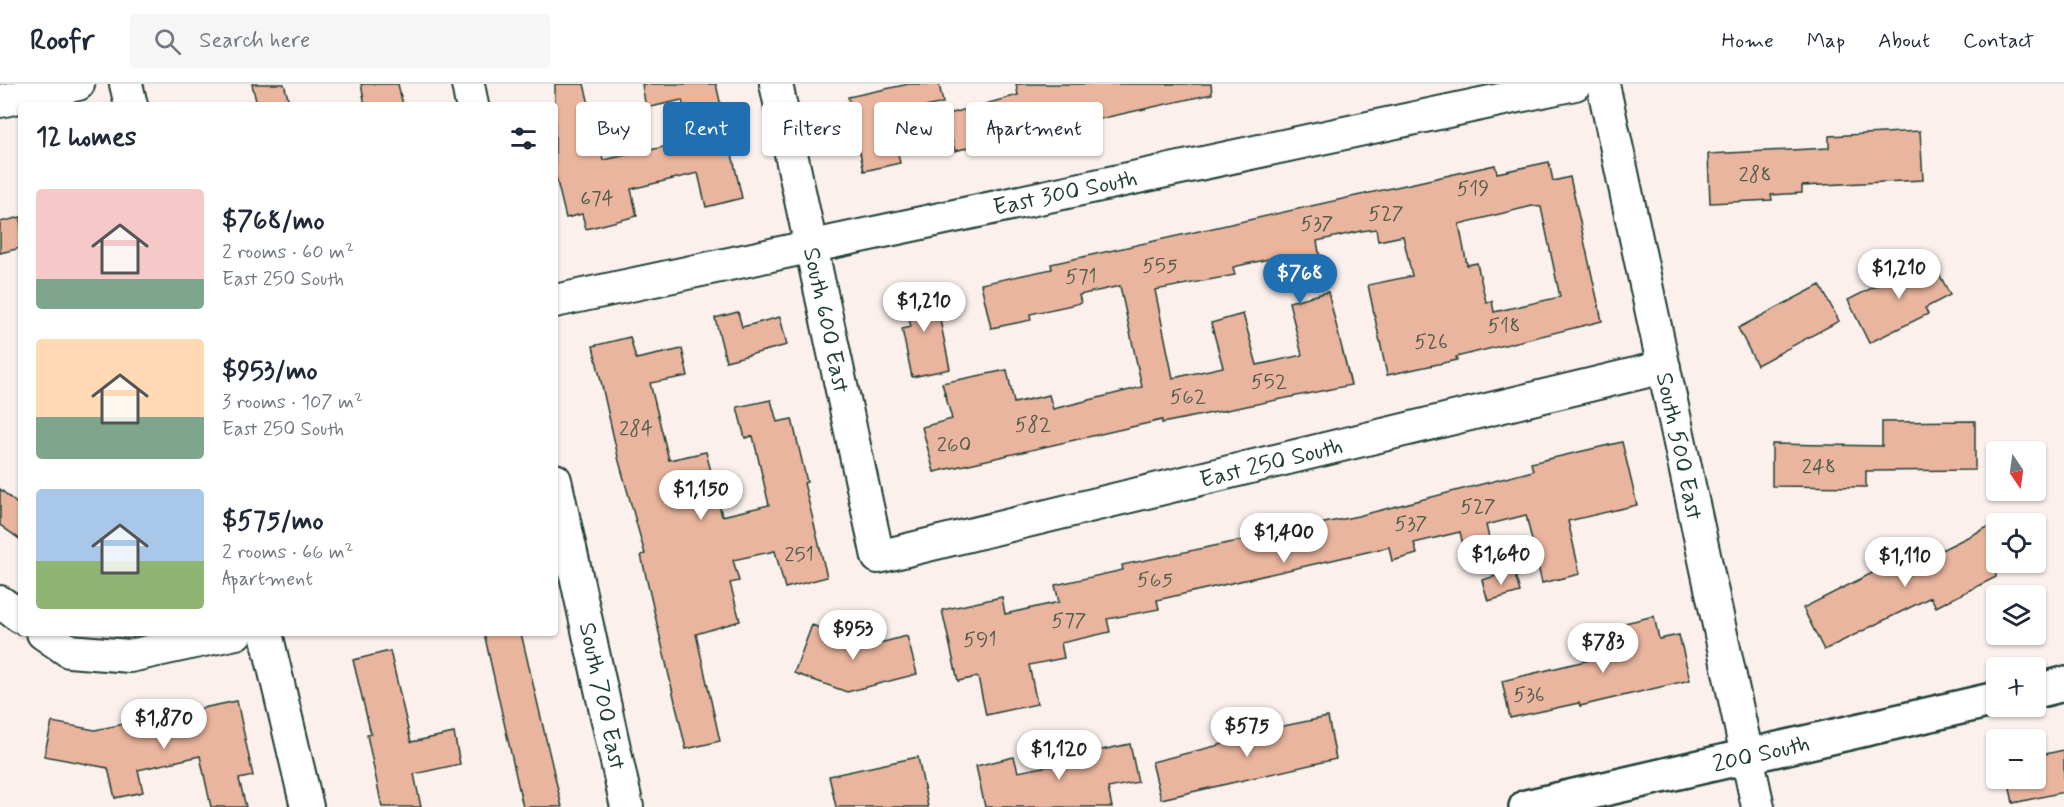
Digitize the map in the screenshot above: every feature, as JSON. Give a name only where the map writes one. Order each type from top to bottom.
[{"type":"street","points":[[0,101],[78,84]]},
{"type":"street","points":[[126,84],[130,102]]},
{"type":"street","points":[[468,84],[471,102]]},
{"type":"street","name":"South 600 East","points":[[776,84],[878,557]]},
{"type":"street","name":"East 300 South","points":[[558,300],[1575,84]]},
{"type":"street","name":"South 500 East","points":[[1603,84],[1758,807]]},
{"type":"street","name":"East 250 South","points":[[878,557],[1664,368]]},
{"type":"street","name":"South 700 East","points":[[558,494],[627,807]]},
{"type":"street","points":[[0,602],[18,615]]},
{"type":"street","points":[[48,636],[69,651],[130,656],[222,636]]},
{"type":"street","points":[[267,636],[307,807]]},
{"type":"street","points":[[2046,688],[2064,684]]},
{"type":"street","name":"200 South","points":[[1526,807],[1986,701]]},
{"type":"building","points":[[252,84],[284,84],[289,102],[256,102]]},
{"type":"building","points":[[361,84],[398,84],[402,102],[364,102]]},
{"type":"building","points":[[555,84],[584,84],[588,102],[576,102],[576,156],[602,156],[603,160],[622,156],[651,156],[651,150],[663,147],[663,156],[732,156],[742,198],[706,207],[698,173],[631,189],[637,216],[586,229],[582,214],[566,218],[558,185],[558,102],[555,102]]},
{"type":"building","points":[[642,84],[716,84],[720,102],[682,102],[682,100],[663,102],[663,104],[651,107],[651,102],[645,102]]},
{"type":"building","points":[[909,84],[939,84],[943,102],[874,102],[874,156],[899,156],[900,163],[864,171],[861,156],[862,102],[849,102],[848,97]]},
{"type":"building","points":[[1016,84],[1211,84],[1212,94],[1103,118],[1103,102],[992,102],[1018,95]]},
{"type":"building","points":[[966,109],[966,148],[955,151],[954,147],[954,113]]},
{"type":"building","points":[[1920,131],[1923,180],[1802,186],[1802,193],[1771,195],[1772,200],[1710,203],[1708,154],[1829,148],[1829,136]]},
{"type":"building","points":[[1549,162],[1553,181],[1570,177],[1602,321],[1456,357],[1457,360],[1387,375],[1368,285],[1412,276],[1403,236],[1378,241],[1376,229],[1361,231],[1317,241],[1320,258],[1280,266],[1278,257],[1233,267],[1235,275],[1155,290],[1173,378],[1223,367],[1211,323],[1243,314],[1257,365],[1302,355],[1289,302],[1328,292],[1351,385],[1162,423],[1162,420],[934,472],[922,427],[952,419],[942,383],[1007,370],[1014,403],[1049,395],[1053,409],[1142,387],[1120,286],[1079,295],[1081,303],[1030,314],[1031,320],[991,328],[981,284],[1052,269],[1051,264],[1495,165],[1497,173]],"holes":[[[1532,206],[1541,207],[1560,297],[1494,312],[1492,301],[1486,302],[1477,263],[1467,265],[1459,224]]]},
{"type":"building","points":[[18,218],[18,249],[0,253],[0,222]]},
{"type":"building","points":[[1931,258],[1950,295],[1925,308],[1928,314],[1869,343],[1848,300]]},
{"type":"building","points":[[933,285],[950,369],[912,377],[902,329],[911,327],[903,291]]},
{"type":"building","points":[[1820,285],[1839,321],[1757,365],[1738,328]]},
{"type":"building","points":[[738,312],[742,327],[780,317],[787,345],[726,361],[715,318]]},
{"type":"building","points":[[630,337],[636,359],[682,349],[688,376],[650,383],[669,460],[706,452],[722,516],[769,505],[753,436],[745,438],[737,407],[771,400],[777,422],[792,419],[807,482],[804,483],[827,577],[785,588],[775,551],[733,560],[739,581],[730,583],[740,621],[696,634],[720,741],[686,749],[641,555],[645,554],[619,461],[593,346]]},
{"type":"building","points":[[1975,421],[1975,470],[1866,471],[1866,487],[1772,486],[1772,444],[1882,446],[1882,422]]},
{"type":"building","points":[[1622,442],[1637,505],[1568,521],[1580,574],[1542,583],[1526,515],[1486,525],[1489,538],[1463,545],[1460,532],[1414,543],[1417,554],[1392,561],[1389,547],[1157,600],[1159,609],[1107,619],[1110,632],[1061,643],[1064,658],[1029,665],[1037,704],[986,715],[978,677],[958,681],[942,610],[1002,597],[1005,614],[1059,602],[1055,585],[1123,570],[1122,565],[1358,516],[1533,471],[1531,463]]},
{"type":"building","points":[[0,489],[18,504],[18,538],[0,525]]},
{"type":"building","points":[[1986,528],[1986,573],[1996,573],[1996,577],[1936,607],[1931,597],[1824,650],[1803,608],[1890,564],[1895,573]]},
{"type":"building","points":[[1514,571],[1520,592],[1488,601],[1482,580]]},
{"type":"building","points":[[1654,616],[1659,639],[1679,635],[1690,680],[1580,706],[1579,703],[1510,718],[1502,681],[1631,650],[1625,623]]},
{"type":"building","points":[[812,625],[868,646],[907,636],[917,674],[847,692],[794,673]]},
{"type":"building","points":[[485,636],[522,636],[562,807],[523,807]]},
{"type":"building","points":[[390,651],[411,742],[454,733],[460,764],[414,774],[421,807],[382,807],[367,735],[371,734],[353,660]]},
{"type":"building","points":[[237,701],[253,776],[239,779],[246,807],[211,807],[200,756],[138,770],[143,792],[115,798],[108,768],[44,756],[52,722],[95,730]]},
{"type":"building","points":[[1328,717],[1336,759],[1161,799],[1152,762],[1251,737],[1250,733]]},
{"type":"building","points":[[1130,744],[1138,782],[1108,788],[1112,807],[985,807],[976,766],[1014,757],[1018,772],[1060,764],[1059,759]]},
{"type":"building","points":[[2064,750],[2064,792],[2013,803],[2010,789],[2046,789],[2046,754]]},
{"type":"building","points":[[918,757],[928,807],[836,807],[829,776]]}]
